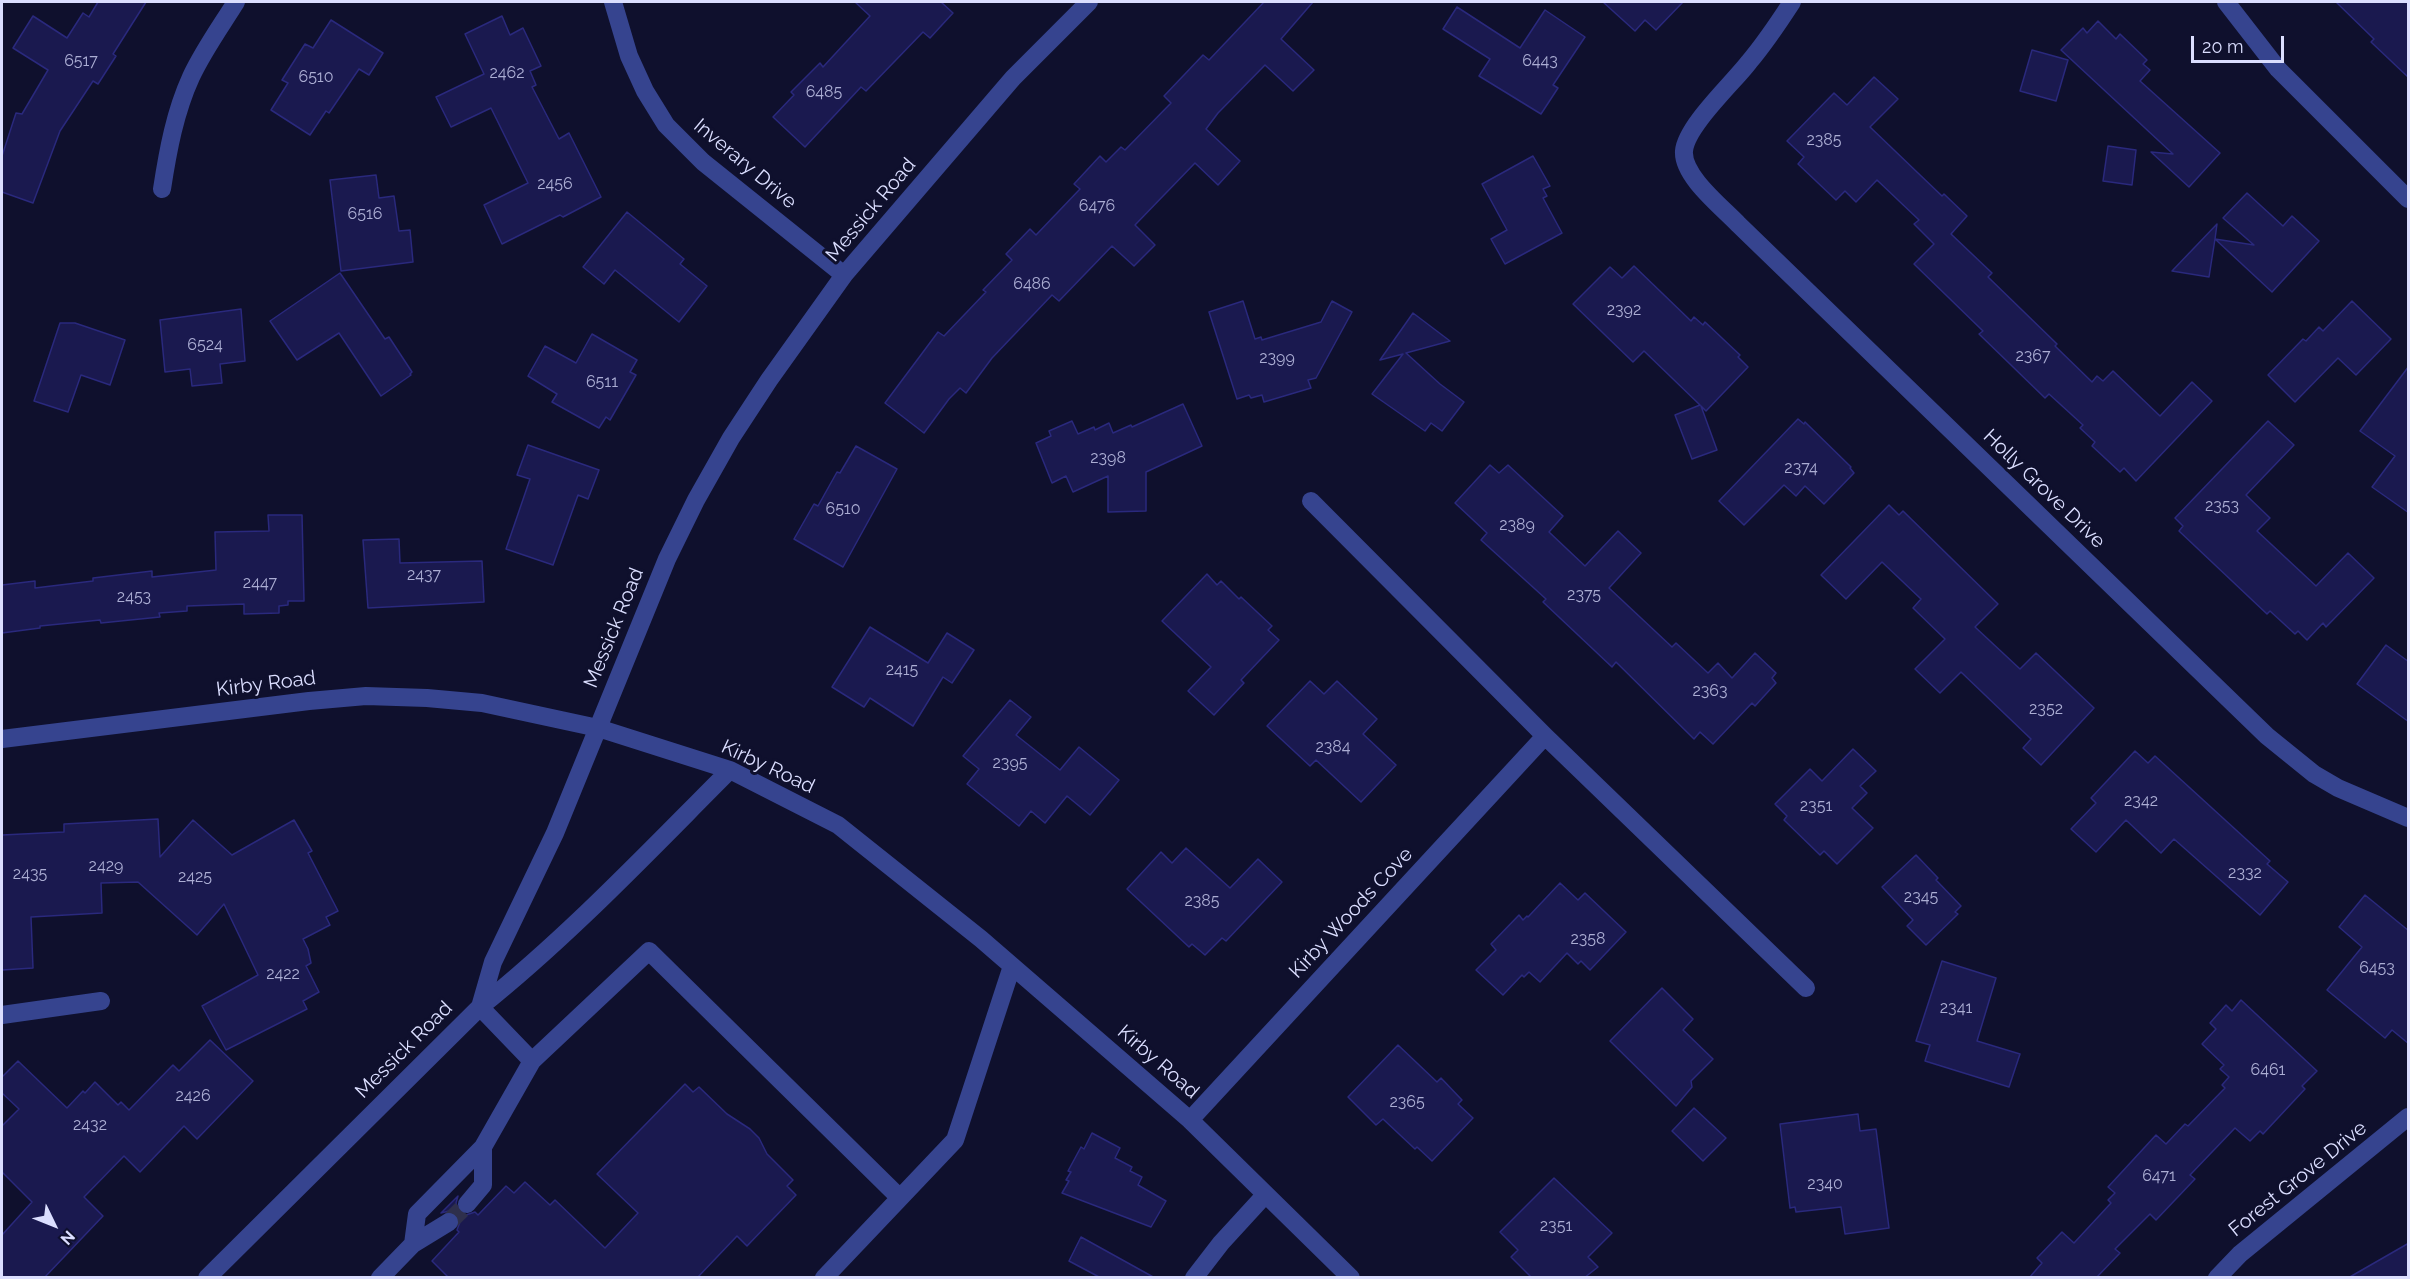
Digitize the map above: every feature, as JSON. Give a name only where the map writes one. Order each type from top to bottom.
[{"type":"street","points":[[162,189],[179,106],[191,75],[236,2]]},
{"type":"street","name":"Inverary Drive","points":[[613,2],[629,56],[645,91],[666,125],[703,162],[844,275]]},
{"type":"street","name":"Messick Road","points":[[207,1278],[480,1006],[493,962],[555,833],[663,568],[696,500],[731,438],[769,380],[844,275],[1013,78],[1089,2]]},
{"type":"street","name":"Holly Grove Drive","points":[[1792,2],[1748,63],[1695,127],[1684,151],[1687,164],[1704,189],[2267,736],[2306,768],[2338,788],[2409,818]]},
{"type":"street","points":[[2226,2],[2278,69],[2409,199]]},
{"type":"street","points":[[1311,501],[1545,736],[1806,987]]},
{"type":"street","name":"Kirby Road","points":[[2,739],[309,701],[366,696],[427,698],[482,703],[598,728],[730,770],[838,825],[1012,966],[1190,1119],[1351,1278]]},
{"type":"street","name":"Kirby Woods Cove","points":[[1190,1119],[1545,736]]},
{"type":"street","points":[[532,1061],[480,1006],[545,951],[730,770]]},
{"type":"street","points":[[413,1244],[417,1214],[483,1147],[532,1061],[648,951],[900,1198]]},
{"type":"street","points":[[824,1278],[955,1140],[1012,966]]},
{"type":"street","points":[[2,1015],[101,1001]]},
{"type":"street","name":"Forest Grove Drive","points":[[2217,1278],[2240,1254],[2409,1117]]},
{"type":"street","points":[[467,1204],[483,1185],[483,1147]]},
{"type":"street","points":[[1194,1278],[1221,1243],[1265,1195]]},
{"type":"street","points":[[380,1278],[413,1244],[449,1222]]},
{"type":"building","points":[[98,2],[146,2],[113,54],[116,56],[98,84],[93,81],[60,131],[33,203],[2,192],[2,156],[16,113],[22,114],[48,70],[13,48],[33,16],[67,38],[83,13],[89,17]]},
{"type":"building","points":[[855,2],[941,2],[953,13],[930,38],[923,32],[866,91],[861,87],[805,147],[773,117],[794,95],[791,92],[820,63],[823,67],[870,16]]},
{"type":"building","points":[[1264,2],[1313,2],[1281,39],[1314,70],[1293,91],[1265,65],[1218,113],[1206,129],[1240,161],[1218,185],[1195,163],[1135,225],[1155,245],[1134,266],[1112,246],[1059,301],[1052,295],[992,358],[966,393],[960,388],[949,399],[924,433],[885,403],[938,332],[944,336],[986,292],[983,290],[1012,260],[1006,254],[1030,229],[1036,235],[1080,189],[1074,184],[1100,156],[1106,162],[1121,147],[1125,150],[1171,103],[1164,96],[1203,55],[1209,60]]},
{"type":"building","points":[[1603,2],[1683,2],[1656,30],[1645,20],[1635,31]]},
{"type":"building","points":[[2336,2],[2409,2],[2409,78],[2371,42],[2374,39]]},
{"type":"building","points":[[1457,7],[1520,48],[1545,10],[1585,37],[1553,85],[1558,88],[1541,114],[1479,76],[1490,59],[1443,29]]},
{"type":"building","points":[[502,16],[510,35],[523,28],[541,66],[530,71],[536,85],[532,87],[559,139],[569,133],[601,197],[502,244],[484,205],[528,183],[491,108],[451,127],[436,97],[484,74],[465,34]]},
{"type":"building","points":[[331,20],[383,53],[369,75],[359,69],[329,113],[326,111],[310,135],[271,110],[288,83],[282,80],[305,44],[313,48]]},
{"type":"building","points":[[2098,21],[2116,39],[2120,34],[2147,60],[2143,64],[2150,70],[2140,81],[2220,153],[2189,187],[2151,152],[2173,154],[2061,50],[2083,28],[2087,33]]},
{"type":"building","points":[[2032,50],[2068,60],[2056,101],[2020,91]]},
{"type":"building","points":[[1874,77],[1898,99],[1870,127],[1942,196],[1944,194],[1967,216],[1951,234],[1992,273],[1988,277],[2057,344],[2055,346],[2092,382],[2097,376],[2103,381],[2113,371],[2160,416],[2192,382],[2212,401],[2136,481],[2124,468],[2120,472],[2092,446],[2095,442],[2080,428],[2083,425],[2049,394],[2045,398],[1979,334],[1983,331],[1914,264],[1934,244],[1914,224],[1919,220],[1877,180],[1856,202],[1845,191],[1836,200],[1798,164],[1804,157],[1787,141],[1834,93],[1847,105]]},
{"type":"building","points":[[2108,146],[2136,150],[2132,185],[2103,181]]},
{"type":"building","points":[[1533,156],[1550,186],[1543,189],[1547,196],[1543,198],[1562,233],[1505,264],[1491,239],[1507,230],[1482,184]]},
{"type":"building","points":[[376,175],[379,198],[394,196],[399,231],[410,230],[413,262],[341,271],[330,180]]},
{"type":"building","points":[[2247,193],[2283,226],[2292,216],[2319,241],[2272,292],[2215,239],[2254,245],[2223,218]]},
{"type":"building","points":[[627,212],[684,259],[680,264],[707,286],[679,322],[615,270],[604,284],[583,267]]},
{"type":"building","points":[[2217,224],[2209,277],[2172,271]]},
{"type":"building","points":[[1634,266],[1691,321],[1694,317],[1703,325],[1705,322],[1740,355],[1738,357],[1748,367],[1706,411],[1701,406],[1717,450],[1692,459],[1675,415],[1700,405],[1644,351],[1633,362],[1573,304],[1610,267],[1622,278]]},
{"type":"building","points":[[340,273],[385,339],[389,337],[412,372],[381,396],[339,333],[297,360],[270,321]]},
{"type":"building","points":[[1243,301],[1255,339],[1261,337],[1262,340],[1321,322],[1332,301],[1352,312],[1316,378],[1308,380],[1311,388],[1264,402],[1262,395],[1251,398],[1249,395],[1237,399],[1209,312]]},
{"type":"building","points":[[2352,301],[2391,339],[2356,375],[2338,358],[2295,402],[2268,375],[2303,339],[2306,341],[2319,327],[2323,331]]},
{"type":"building","points":[[241,309],[245,361],[220,364],[222,383],[192,386],[190,369],[165,372],[160,320]]},
{"type":"building","points":[[1413,313],[1450,341],[1406,353],[1464,402],[1442,431],[1431,423],[1425,431],[1372,394],[1403,354],[1380,360]]},
{"type":"building","points":[[60,323],[75,323],[125,340],[110,385],[81,375],[68,412],[34,401]]},
{"type":"building","points":[[592,334],[637,360],[630,372],[636,375],[610,420],[606,417],[599,428],[552,402],[557,394],[528,376],[545,346],[576,363]]},
{"type":"building","points":[[2409,366],[2409,513],[2372,487],[2395,456],[2360,431]]},
{"type":"building","points":[[1183,404],[1202,446],[1146,472],[1146,511],[1108,512],[1108,476],[1073,492],[1066,476],[1052,483],[1036,443],[1051,436],[1049,431],[1072,421],[1078,434],[1094,427],[1095,430],[1109,423],[1113,433]]},
{"type":"building","points":[[1798,419],[1804,424],[1805,422],[1851,467],[1854,473],[1824,504],[1805,486],[1796,496],[1784,485],[1744,525],[1719,501]]},
{"type":"building","points":[[2268,421],[2294,445],[2246,495],[2270,518],[2257,531],[2316,586],[2348,553],[2374,578],[2326,627],[2323,623],[2307,640],[2298,631],[2295,634],[2270,611],[2267,614],[2179,531],[2183,526],[2175,518]]},
{"type":"building","points":[[528,445],[599,470],[588,499],[578,495],[553,565],[506,549],[530,479],[517,475]]},
{"type":"building","points":[[856,446],[897,469],[843,567],[794,539],[814,504],[818,506],[837,472],[840,473]]},
{"type":"building","points":[[1490,465],[1499,473],[1508,465],[1563,516],[1549,532],[1585,566],[1618,531],[1641,553],[1609,588],[1672,647],[1676,643],[1708,673],[1718,663],[1732,678],[1755,653],[1776,673],[1772,678],[1776,683],[1755,706],[1752,703],[1713,744],[1700,732],[1694,739],[1616,662],[1612,667],[1543,602],[1546,599],[1481,540],[1487,533],[1455,503]]},
{"type":"building","points":[[1889,505],[1899,515],[1903,511],[1998,604],[1975,627],[2020,669],[2036,653],[2094,708],[2041,765],[2023,748],[2031,739],[1961,672],[1940,693],[1915,669],[1945,639],[1913,608],[1921,599],[1882,562],[1846,599],[1821,575]]},
{"type":"building","points":[[268,515],[302,515],[304,601],[288,601],[288,605],[279,606],[279,613],[244,614],[244,604],[187,606],[187,611],[159,613],[160,617],[40,626],[40,628],[2,633],[2,585],[35,581],[35,588],[152,571],[152,577],[216,570],[215,532],[269,531]]},
{"type":"building","points":[[399,539],[400,563],[482,561],[484,602],[368,608],[363,540]]},
{"type":"building","points":[[1207,574],[1217,585],[1221,581],[1239,599],[1241,597],[1272,626],[1268,630],[1279,640],[1241,680],[1244,683],[1214,715],[1188,691],[1211,667],[1162,621]]},
{"type":"building","points":[[870,627],[928,663],[947,633],[974,650],[952,683],[943,677],[913,726],[870,698],[864,707],[832,687]]},
{"type":"building","points":[[2386,645],[2409,662],[2409,722],[2357,684]]},
{"type":"building","points":[[1310,681],[1324,694],[1337,681],[1377,719],[1363,734],[1396,765],[1361,802],[1316,760],[1310,766],[1267,726]]},
{"type":"building","points":[[1010,700],[1031,717],[1016,735],[1060,770],[1079,747],[1119,780],[1090,815],[1067,796],[1045,823],[1031,811],[1019,826],[967,784],[979,769],[963,756]]},
{"type":"building","points":[[1853,749],[1876,771],[1860,786],[1867,793],[1852,808],[1873,828],[1837,864],[1824,851],[1820,855],[1784,820],[1787,816],[1775,804],[1810,769],[1822,781]]},
{"type":"building","points":[[2135,751],[2148,763],[2155,756],[2270,861],[2267,864],[2288,882],[2260,915],[2174,839],[2161,853],[2126,820],[2096,852],[2071,829],[2096,803],[2091,798]]},
{"type":"building","points":[[158,819],[160,857],[193,820],[232,855],[294,820],[312,851],[308,853],[338,911],[326,917],[330,925],[303,939],[311,963],[306,966],[319,992],[303,1001],[307,1009],[226,1050],[202,1006],[258,975],[224,904],[197,935],[138,882],[101,883],[102,913],[31,917],[33,968],[2,970],[2,835],[64,832],[64,824]]},
{"type":"building","points":[[1186,848],[1230,888],[1258,859],[1282,882],[1226,941],[1222,938],[1205,955],[1192,944],[1189,947],[1127,889],[1161,852],[1172,863]]},
{"type":"building","points":[[1916,855],[1961,906],[1955,912],[1958,914],[1926,945],[1907,926],[1913,920],[1882,887]]},
{"type":"building","points":[[1560,883],[1578,900],[1585,893],[1626,932],[1590,970],[1581,961],[1578,964],[1567,953],[1540,982],[1529,972],[1524,977],[1522,975],[1503,995],[1476,970],[1496,950],[1491,944],[1519,915],[1523,920],[1528,917]]},
{"type":"building","points":[[2365,895],[2409,931],[2409,1044],[2392,1030],[2385,1038],[2327,990],[2362,947],[2339,927]]},
{"type":"building","points":[[1942,961],[1996,978],[1977,1041],[2020,1054],[2009,1087],[1925,1061],[1930,1045],[1916,1041]]},
{"type":"building","points":[[1662,988],[1693,1019],[1683,1030],[1713,1059],[1691,1081],[1692,1087],[1676,1106],[1610,1041]]},
{"type":"building","points":[[2241,1000],[2317,1071],[2302,1086],[2305,1089],[2263,1134],[2260,1131],[2250,1141],[2235,1128],[2190,1175],[2195,1179],[2156,1220],[2150,1214],[2115,1249],[2120,1253],[2096,1278],[2029,1278],[2042,1263],[2037,1258],[2062,1232],[2074,1243],[2111,1203],[2108,1200],[2115,1193],[2108,1187],[2156,1135],[2166,1144],[2185,1124],[2188,1126],[2225,1088],[2222,1085],[2229,1077],[2220,1069],[2224,1065],[2202,1044],[2216,1029],[2210,1023],[2226,1005],[2232,1011]]},
{"type":"building","points":[[210,1040],[253,1081],[197,1139],[184,1126],[140,1172],[124,1156],[84,1197],[103,1216],[44,1278],[2,1278],[2,1235],[32,1202],[2,1172],[2,1126],[19,1109],[2,1093],[2,1077],[18,1061],[67,1108],[95,1082],[118,1105],[121,1102],[129,1110],[173,1065],[179,1071]]},
{"type":"building","points":[[1398,1045],[1437,1082],[1441,1078],[1462,1100],[1458,1104],[1473,1118],[1432,1161],[1417,1147],[1415,1149],[1383,1119],[1376,1125],[1348,1097]]},
{"type":"building","points":[[685,1084],[693,1092],[699,1087],[727,1114],[750,1129],[759,1138],[767,1154],[793,1180],[787,1186],[796,1195],[747,1246],[737,1236],[697,1278],[449,1278],[432,1261],[459,1232],[457,1230],[460,1222],[458,1216],[449,1211],[441,1213],[458,1196],[456,1203],[459,1212],[466,1215],[475,1212],[478,1215],[506,1186],[514,1193],[525,1182],[550,1205],[555,1200],[605,1248],[638,1213],[597,1174]]},
{"type":"building","points":[[1694,1108],[1726,1138],[1703,1161],[1672,1131]]},
{"type":"building","points":[[1858,1114],[1860,1131],[1876,1129],[1889,1228],[1845,1234],[1841,1207],[1796,1212],[1795,1207],[1790,1208],[1780,1124]]},
{"type":"building","points":[[1092,1133],[1120,1148],[1115,1158],[1132,1167],[1130,1171],[1142,1177],[1138,1185],[1166,1201],[1151,1227],[1062,1193],[1069,1181],[1066,1180],[1071,1172],[1068,1171],[1081,1147],[1084,1149]]},
{"type":"building","points":[[1554,1178],[1612,1233],[1588,1257],[1598,1267],[1584,1278],[1532,1278],[1511,1257],[1518,1250],[1500,1232]]},
{"type":"building","points":[[1081,1237],[1155,1278],[1101,1278],[1069,1261]]},
{"type":"building","points":[[2409,1243],[2409,1278],[2348,1278]]},
{"type":"tunnel","points":[[449,1222],[467,1204]]}]
